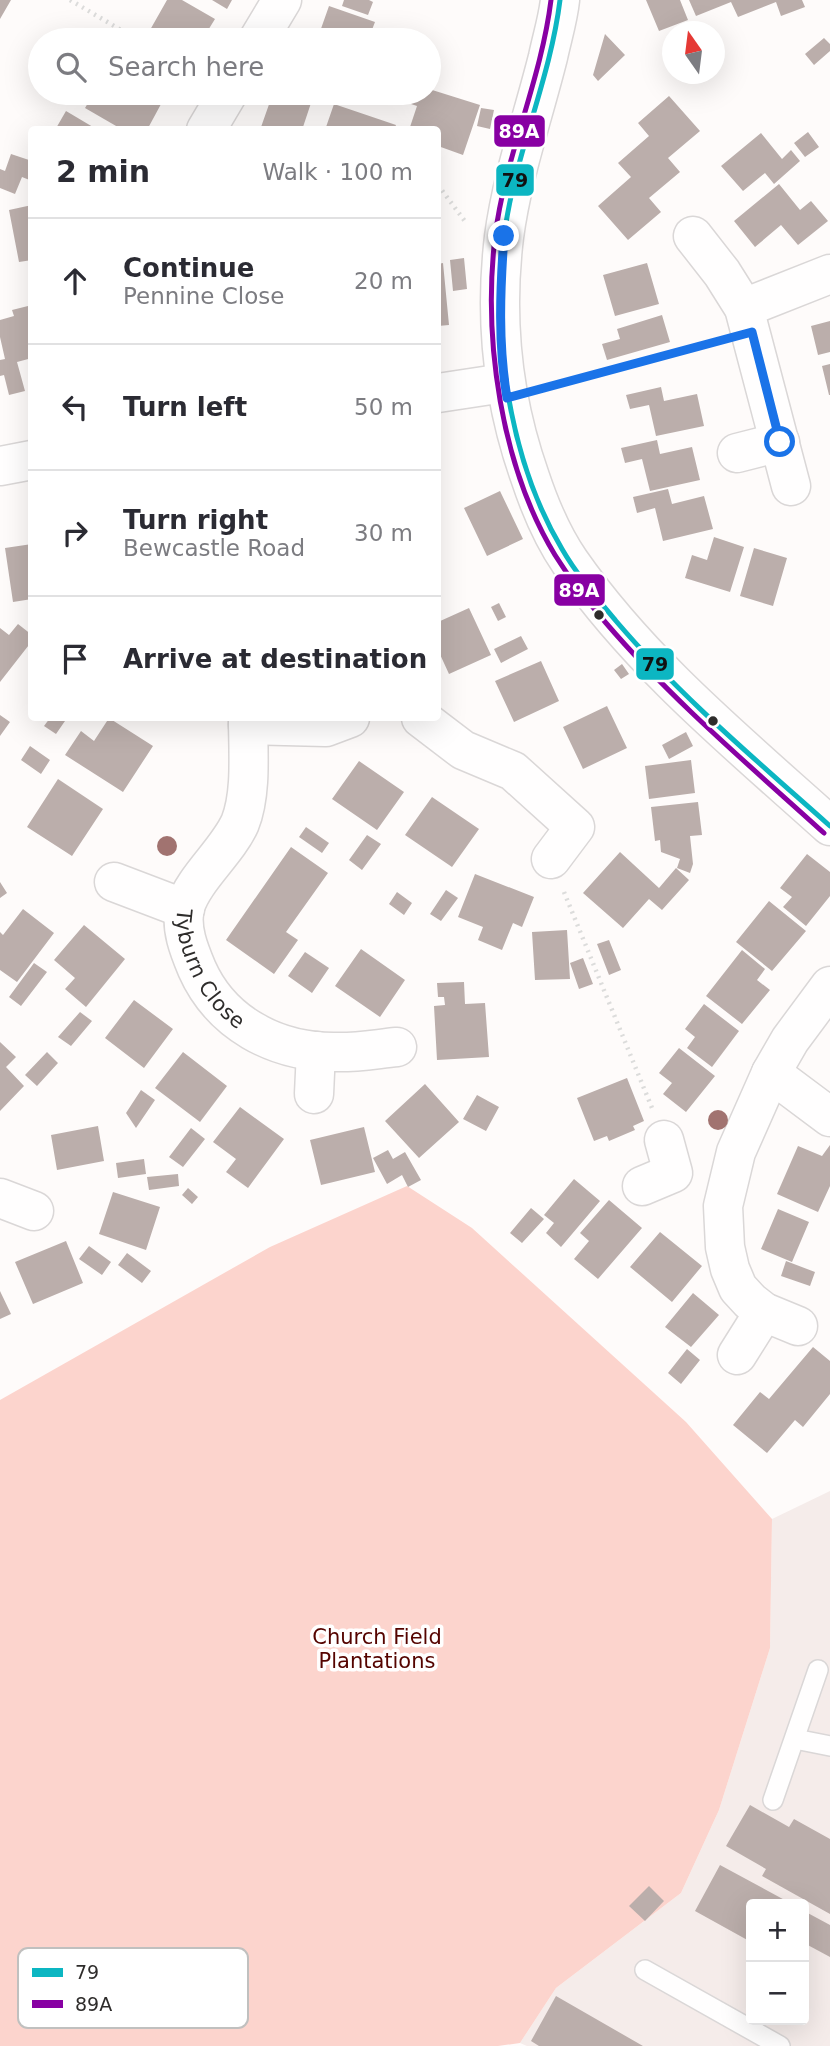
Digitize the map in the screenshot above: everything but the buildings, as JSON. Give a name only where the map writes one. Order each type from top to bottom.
[{"type":"street","points":[[265,28],[282,0]]},
{"type":"street","points":[[560,0],[504,236],[500,344],[506,390],[518,444],[541,511],[570,561],[617,622],[679,688],[830,826]]},
{"type":"street","points":[[208,126],[221,105]]},
{"type":"street","points":[[693,236],[722,273],[748,320],[791,486]]},
{"type":"street","points":[[748,320],[830,274]]},
{"type":"street","points":[[441,393],[506,390]]},
{"type":"street","points":[[737,453],[780,442]]},
{"type":"street","points":[[0,466],[28,461]]},
{"type":"street","name":"Tyburn Close","points":[[342,721],[326,727],[248,721],[247,797],[240,823],[193,890],[185,909],[184,931],[201,977],[216,1002],[257,1034],[295,1048],[316,1051],[354,1052],[397,1047]]},
{"type":"street","points":[[425,721],[463,750],[513,771],[575,827],[551,859]]},
{"type":"street","points":[[114,882],[185,909]]},
{"type":"street","points":[[737,1354],[781,1319],[750,1301],[738,1287],[730,1269],[725,1247],[723,1206],[736,1152],[771,1073],[790,1040],[830,986]]},
{"type":"street","points":[[314,1094],[316,1051]]},
{"type":"street","points":[[771,1073],[830,1117]]},
{"type":"street","points":[[660,1166],[729,1182]]},
{"type":"lane","points":[[773,1800],[818,1670]]},
{"type":"lane","points":[[794,1739],[830,1746]]},
{"type":"lane","points":[[645,1970],[780,2046]]},
{"type":"path","points":[[70,0],[118,28]]},
{"type":"path","points":[[506,390],[748,320]]},
{"type":"path","points":[[551,859],[660,1166]]},
{"type":"shaded area","points":[[830,1491],[830,2046],[527,2046],[520,2043],[556,1988],[681,1893],[719,1810],[770,1648],[772,1519]]},
{"type":"green space","name":"Church Field Plantations","points":[[407,1186],[472,1228],[686,1422],[772,1519],[770,1648],[719,1810],[681,1893],[556,1988],[520,2043],[498,2046],[0,2046],[0,1400],[270,1247]]},
{"type":"transit line","name":"89A","points":[[551,0],[539,60],[500,207],[492,277],[494,359],[500,401],[521,482],[536,520],[555,555],[606,623],[657,679],[824,833]]},
{"type":"transit line","name":"79","points":[[560,0],[548,60],[509,207],[501,276],[503,357],[517,438],[529,478],[562,549],[616,621],[692,701],[830,826]]},
{"type":"route","points":[[504,236],[500,344],[507,398],[752,332],[780,442]]}]
